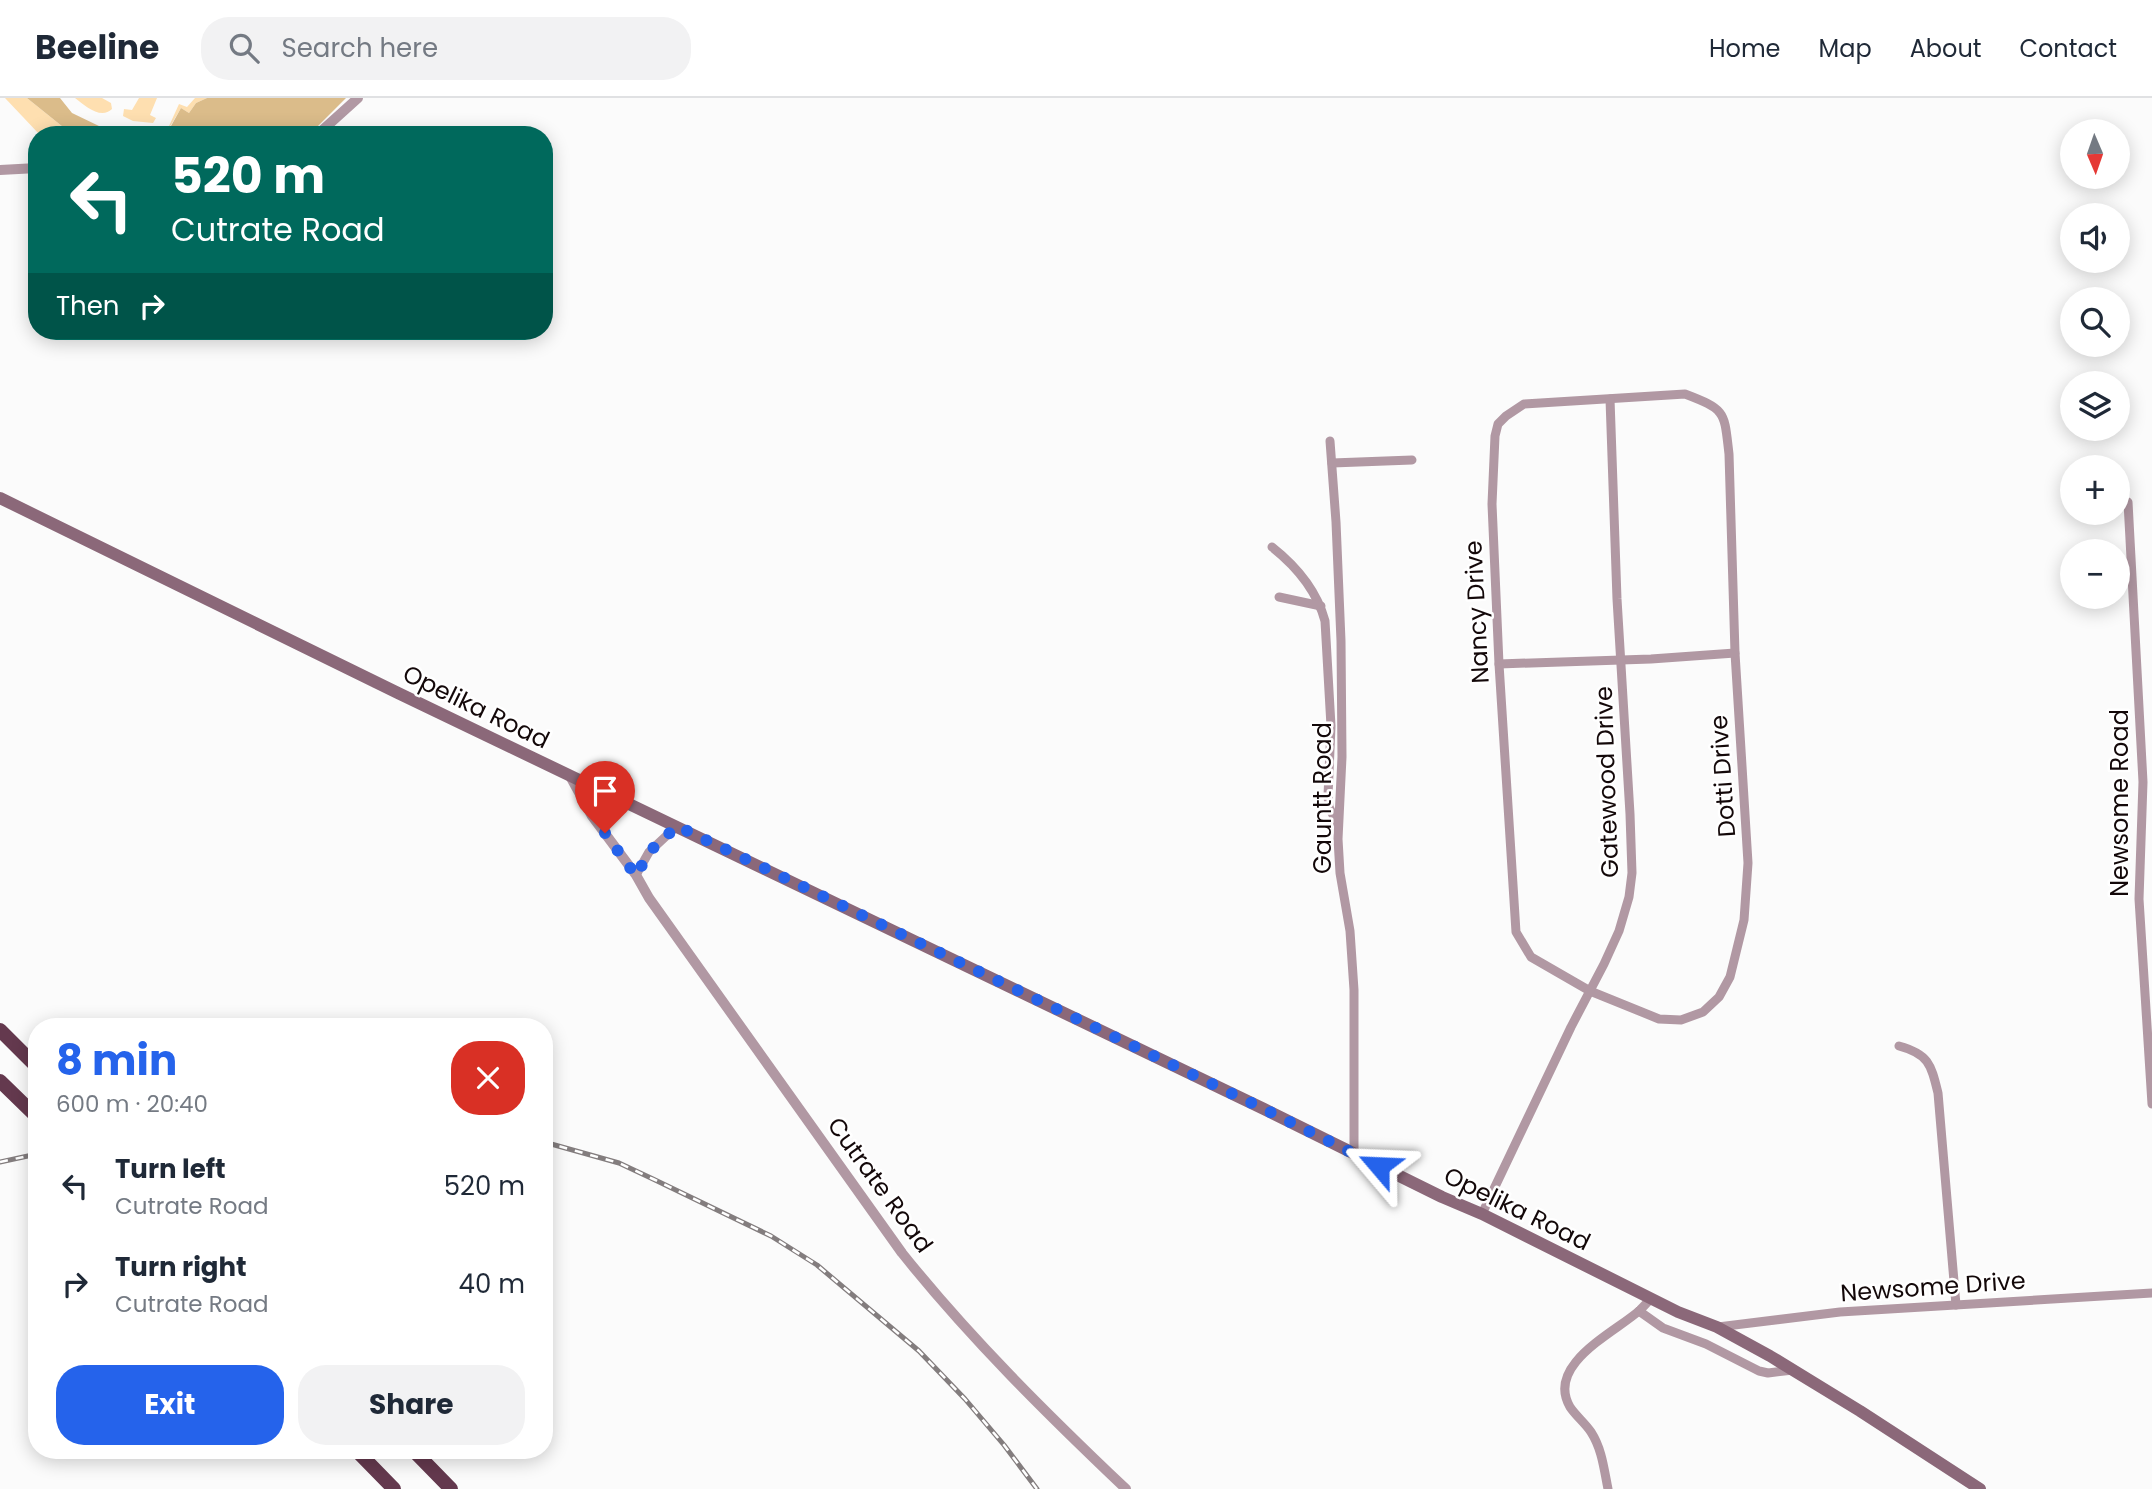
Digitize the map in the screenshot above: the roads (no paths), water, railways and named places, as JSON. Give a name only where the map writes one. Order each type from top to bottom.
[{"type":"highway","points":[[0,1030],[28,1058]]},
{"type":"highway","points":[[0,1081],[28,1108]]},
{"type":"highway","points":[[365,1459],[394,1489]]},
{"type":"highway","points":[[422,1459],[451,1489]]},
{"type":"main road","name":"Opelika Road","points":[[0,498],[570,776],[1482,1214],[1678,1312],[1717,1327],[1793,1370],[1962,1483],[1980,1489]]},
{"type":"street","points":[[327,126],[358,98]]},
{"type":"street","points":[[0,170],[28,169]]},
{"type":"street","name":"Nancy Drive","points":[[1590,991],[1531,957],[1516,932],[1492,504],[1495,436],[1498,424],[1524,404],[1685,394],[1705,401],[1717,409]]},
{"type":"street","name":"Gatewood Drive","points":[[1482,1214],[1619,931],[1629,897],[1632,873],[1630,814],[1610,399]]},
{"type":"street","name":"Dotti Drive","points":[[1590,991],[1659,1019],[1681,1020],[1703,1012],[1719,997],[1730,977],[1744,920],[1748,863],[1735,653],[1729,454],[1725,419],[1717,409]]},
{"type":"street","name":"Gauntt Road","points":[[1330,441],[1336,522],[1342,706],[1338,825],[1340,873],[1350,932],[1354,990],[1354,1154]]},
{"type":"street","points":[[1332,463],[1412,460]]},
{"type":"street","name":"Newsome Road","points":[[2129,525],[2143,782],[2139,899],[2152,1104]]},
{"type":"street","points":[[1272,547],[1297,570],[1321,606],[1325,621],[1331,726],[1329,807],[1338,825]]},
{"type":"street","points":[[1279,597],[1321,606]]},
{"type":"street","points":[[1499,664],[1735,653]]},
{"type":"street","name":"Cutrate Road","points":[[570,776],[593,816],[649,898],[909,1262],[978,1342],[1060,1427],[1126,1489]]},
{"type":"street","points":[[636,876],[649,852],[677,826]]},
{"type":"street","points":[[1899,1046],[1919,1053],[1928,1060],[1933,1070],[1938,1093],[1956,1305]]},
{"type":"street","name":"Newsome Drive","points":[[1717,1327],[1840,1312],[2152,1293]]},
{"type":"street","points":[[1608,1489],[1601,1451],[1590,1431],[1568,1403],[1565,1381],[1576,1362],[1651,1298]]},
{"type":"street","points":[[1639,1311],[1663,1328],[1706,1344],[1759,1371],[1769,1373],[1793,1370]]},
{"type":"railway","points":[[553,1145],[619,1163],[771,1236],[817,1265],[919,1351],[965,1399],[1037,1489]]},
{"type":"railway","points":[[0,1162],[28,1156]]}]
